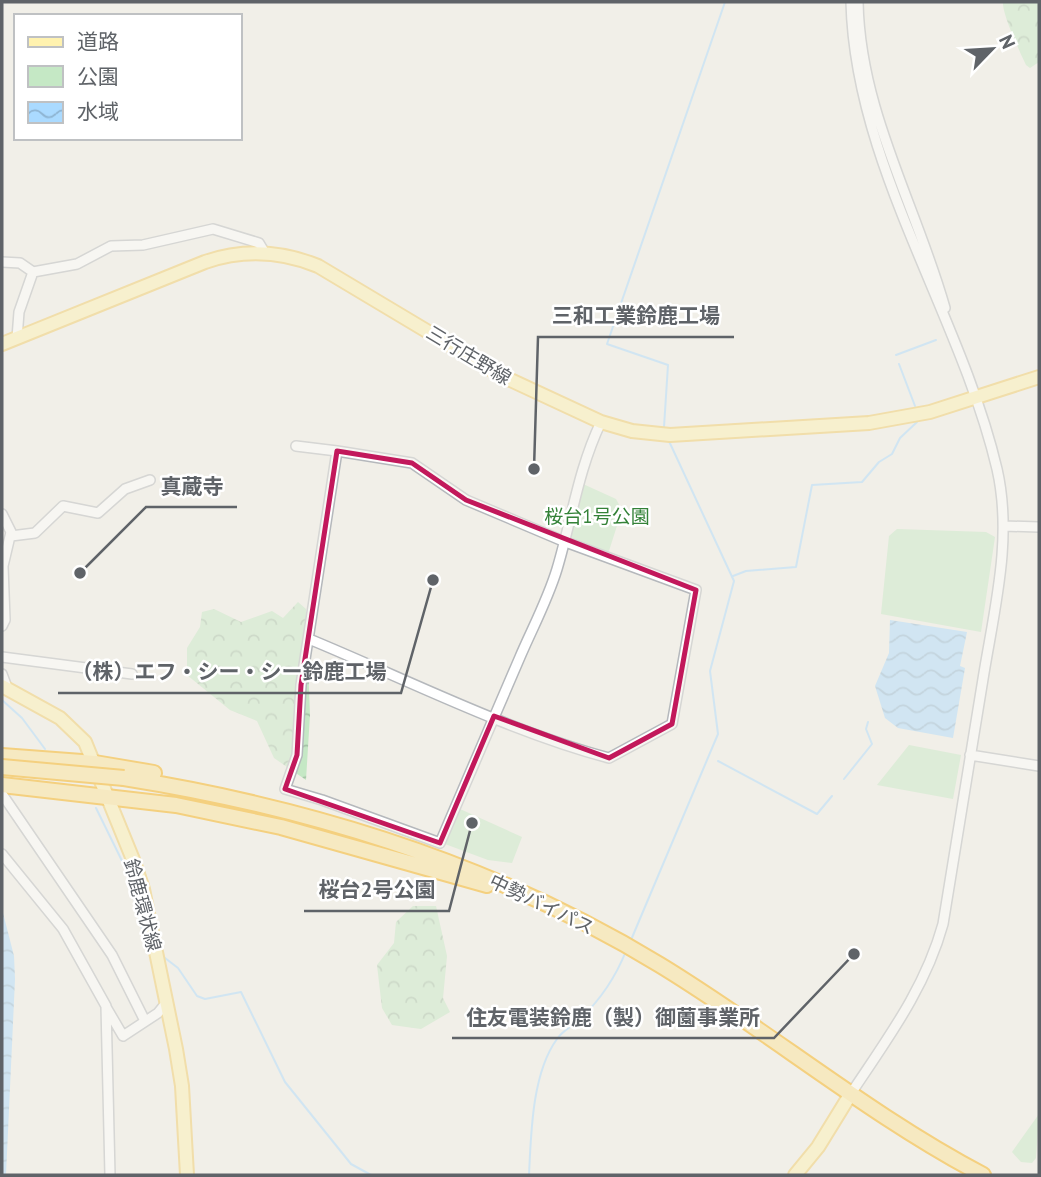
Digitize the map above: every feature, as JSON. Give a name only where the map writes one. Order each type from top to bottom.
[{"type":"highway","points":[[2,756],[111,765],[254,793],[309,812]]},
{"type":"highway","points":[[2,767],[81,773],[178,787],[309,812]]},
{"type":"highway","points":[[2,785],[105,794],[281,827],[482,883],[561,912]]},
{"type":"highway","name":"中勢バイパス","points":[[309,812],[477,872],[615,940],[705,993],[850,1095],[983,1175]]},
{"type":"main road","name":"三行庄野線","points":[[2,344],[205,262],[240,254],[265,253],[300,258],[318,266],[502,376],[601,422],[665,435],[844,426],[930,412],[1039,377]]},
{"type":"main road","name":"鈴鹿環状線","points":[[5,688],[73,728],[85,742],[143,889],[182,1086],[187,1175]]},
{"type":"main road","points":[[795,1175],[818,1147],[850,1095]]},
{"type":"street","points":[[850,2],[855,64],[867,112],[934,297],[976,397],[997,471],[1004,526],[998,588],[943,924],[931,964],[908,1008],[850,1095]]},
{"type":"street","points":[[858,2],[864,64],[874,113],[914,217],[954,341]]},
{"type":"street","points":[[2,262],[20,263],[33,272],[77,264],[111,246],[143,245],[213,229],[259,243],[265,253]]},
{"type":"street","points":[[17,338],[19,312],[33,272]]},
{"type":"street","points":[[337,451],[301,685],[297,755],[285,789],[440,843],[557,570],[583,463],[601,422]]},
{"type":"street","points":[[296,446],[412,463],[423,468],[453,494],[563,541],[696,590],[672,724],[609,758],[569,747],[309,639]]},
{"type":"street","points":[[11,536],[34,533],[63,506],[98,513],[125,489],[150,480]]},
{"type":"street","points":[[2,514],[10,528],[11,536],[4,566],[5,620],[2,626]]},
{"type":"street","points":[[1004,526],[1039,527]]},
{"type":"street","points":[[2,657],[132,674]]},
{"type":"street","points":[[2,674],[5,688]]},
{"type":"street","points":[[970,755],[1039,766]]},
{"type":"street","points":[[2,794],[112,954],[145,1021]]},
{"type":"street","points":[[2,854],[63,929],[123,1037],[166,1003]]},
{"type":"street","points":[[106,1006],[110,1175]]},
{"type":"highlighted area","points":[[337,451],[412,463],[466,500],[696,590],[672,724],[609,758],[494,716],[440,843],[285,789],[297,755],[301,685]]},
{"type":"green space","points":[[1003,2],[1039,2],[1039,62],[1030,68],[1026,65],[1012,33]]},
{"type":"green space","name":"桜台1号公園","points":[[583,484],[616,499],[622,510],[608,554],[574,542],[570,533]]},
{"type":"green space","points":[[897,529],[986,532],[995,537],[981,632],[881,614],[889,536]]},
{"type":"green space","points":[[298,602],[306,609],[310,715],[306,780],[274,758],[257,721],[230,710],[187,675],[187,648],[200,627],[202,612],[214,609],[241,622],[272,611],[283,618]]},
{"type":"green space","points":[[909,745],[961,755],[953,799],[877,785]]},
{"type":"green space","points":[[460,809],[522,837],[512,863],[488,860],[445,844]]},
{"type":"green space","points":[[413,906],[436,906],[447,956],[443,998],[450,1012],[421,1029],[392,1025],[382,1008],[377,965],[394,943],[396,922]]},
{"type":"green space","points":[[1039,1114],[1036,1158],[1032,1163],[1021,1162],[1012,1152]]},
{"type":"water","points":[[890,620],[967,632],[960,666],[965,668],[953,738],[898,728],[885,718],[875,686],[889,653]]},
{"type":"water","points":[[2,909],[14,956],[15,979],[6,1175],[2,1175]]},
{"type":"waterway","points":[[664,427],[668,365],[607,344],[725,2]]},
{"type":"waterway","points":[[896,355],[936,340]]},
{"type":"waterway","points":[[899,364],[915,406]]},
{"type":"waterway","points":[[733,576],[746,571],[796,567],[812,485],[862,482],[879,462],[892,454],[900,438],[917,422]]},
{"type":"waterway","points":[[631,940],[718,734],[710,671],[734,581],[668,439]]},
{"type":"waterway","points":[[2,700],[22,718],[45,749]]},
{"type":"waterway","points":[[844,779],[872,744],[866,729],[868,722]]},
{"type":"waterway","points":[[718,761],[817,814],[832,796]]},
{"type":"waterway","points":[[96,808],[127,871],[148,952]]},
{"type":"waterway","points":[[529,1175],[534,1104],[542,1069],[559,1036],[588,1011],[607,987],[626,951]]},
{"type":"waterway","points":[[165,958],[178,968],[197,996],[205,999],[241,992],[285,1082],[351,1164],[371,1175]]},
{"type":"place","name":"三和工業鈴鹿工場","points":[[534,469]]},
{"type":"place","name":"真蔵寺","points":[[80,573]]},
{"type":"place","name":"（株）エフ・シー・シー鈴鹿工場","points":[[433,580]]},
{"type":"place","name":"桜台2号公園","points":[[472,823]]},
{"type":"place","name":"住友電装鈴鹿（製）御薗事業所","points":[[854,954]]}]
